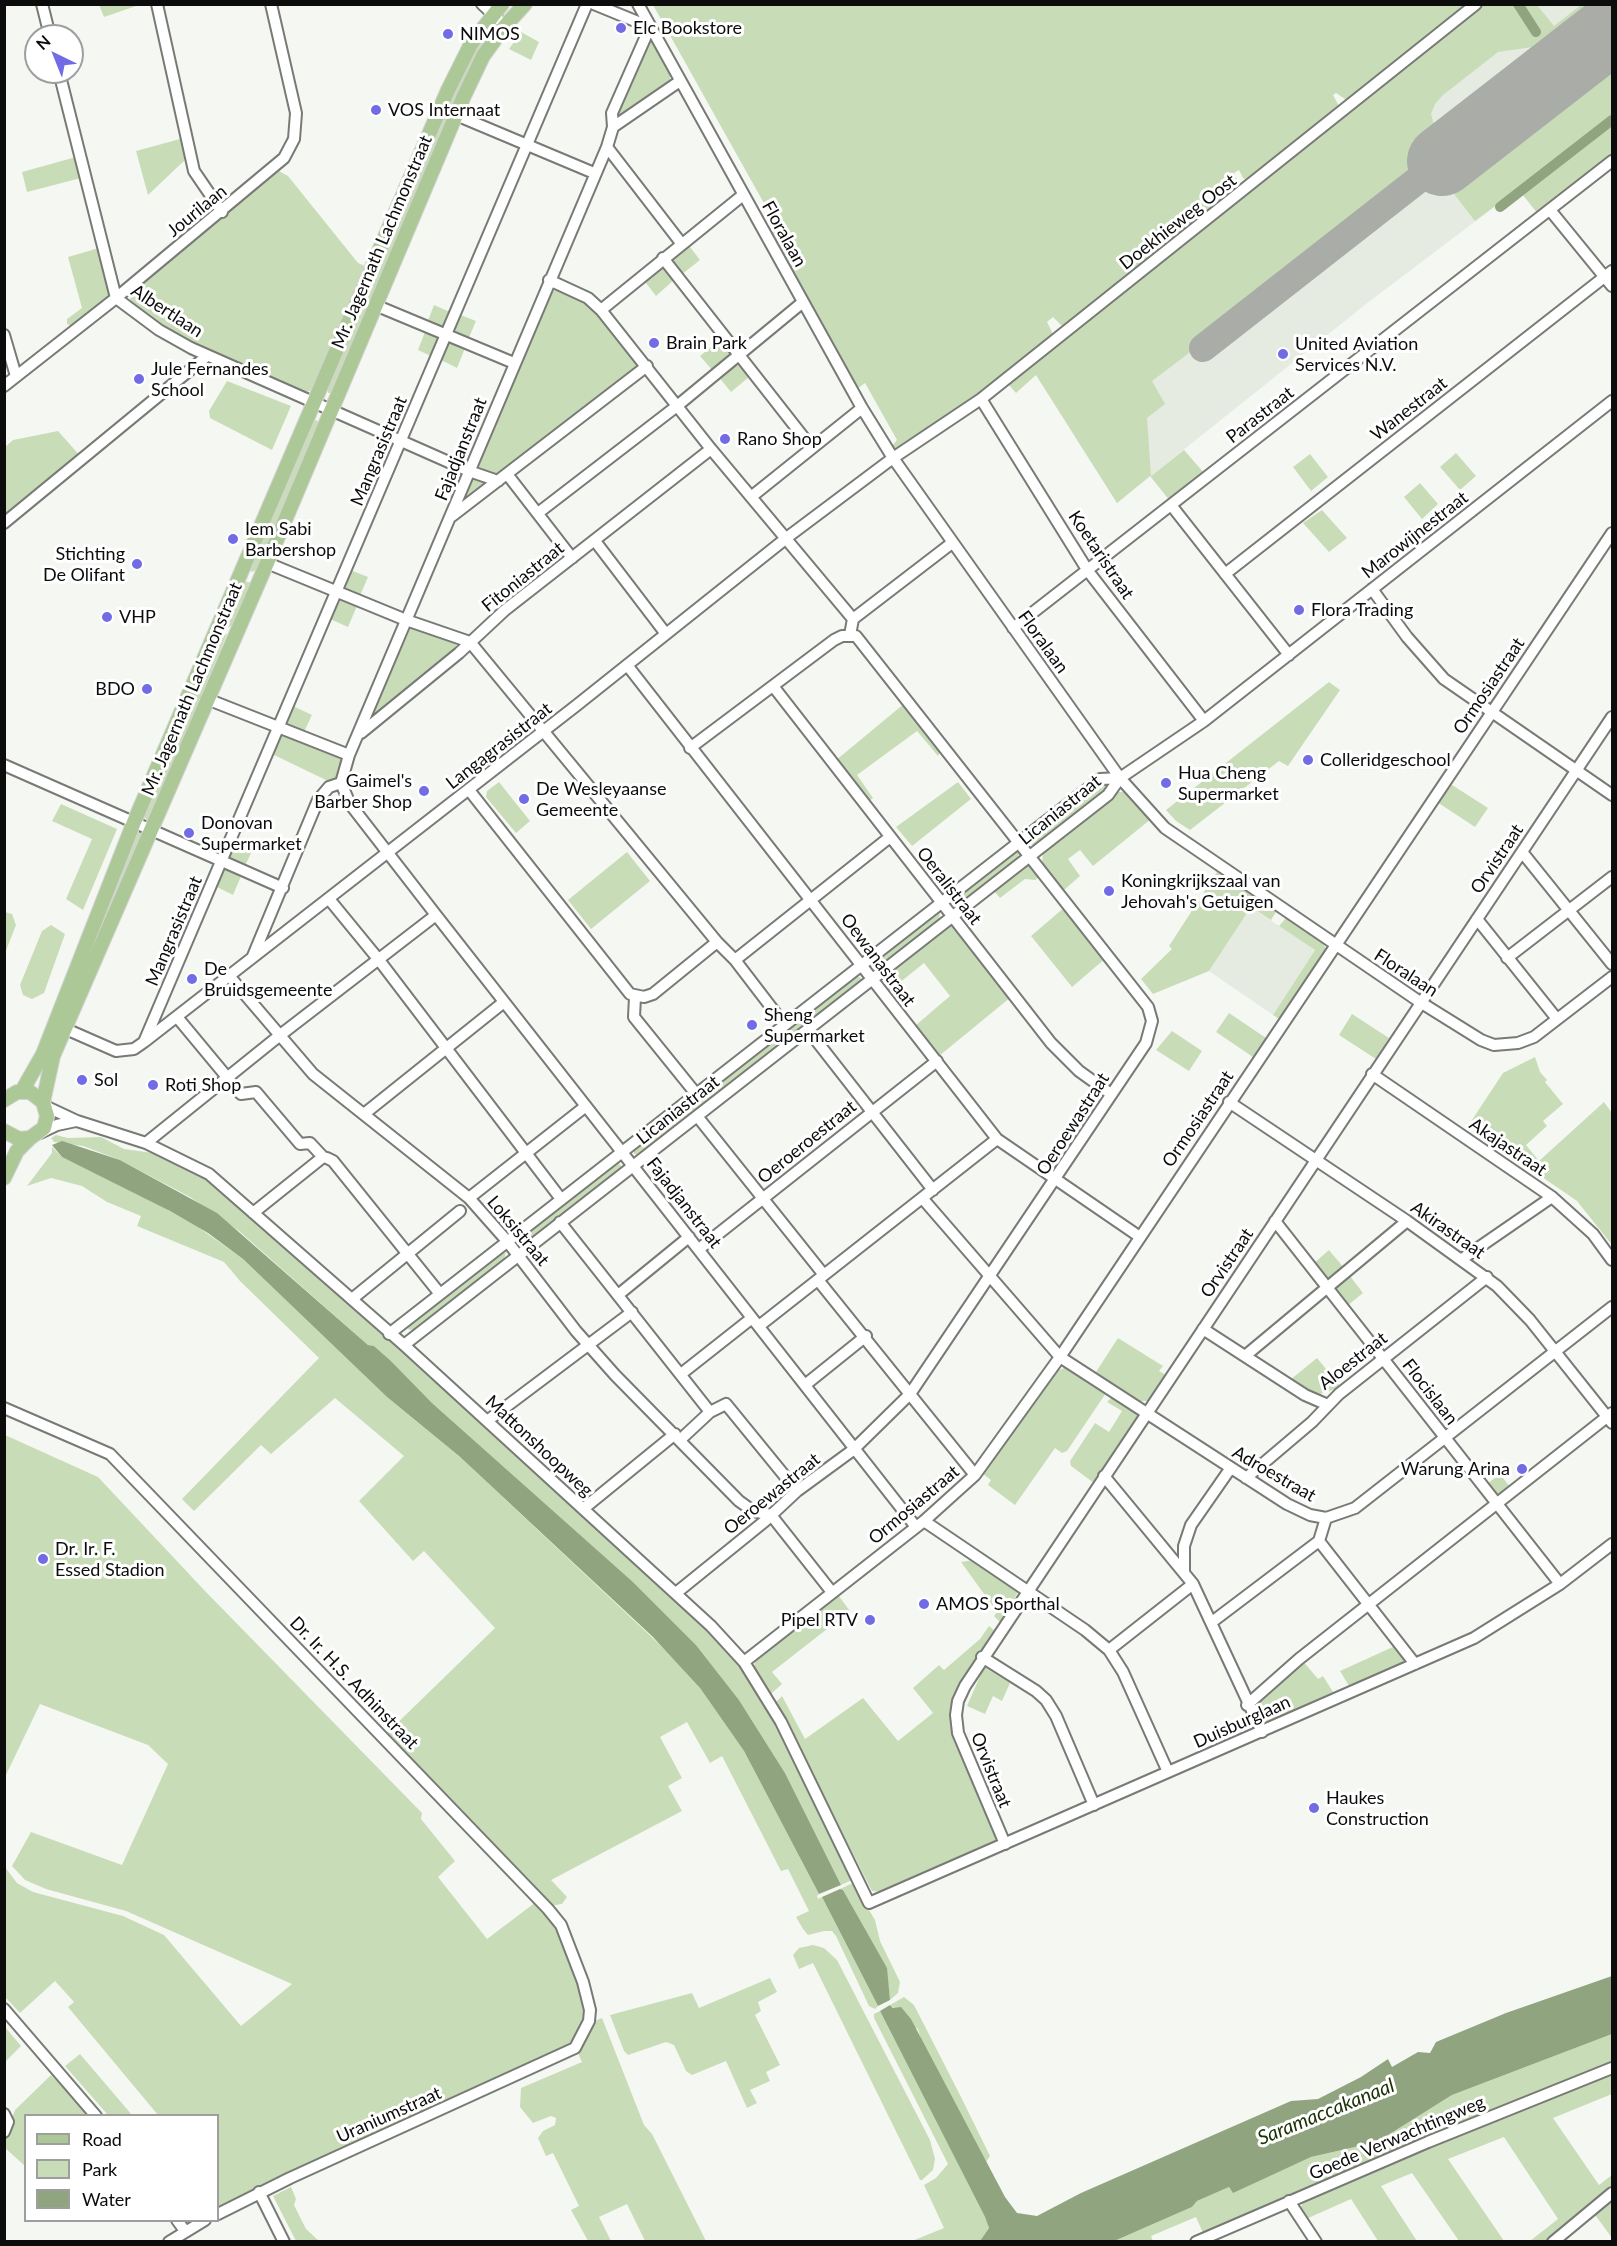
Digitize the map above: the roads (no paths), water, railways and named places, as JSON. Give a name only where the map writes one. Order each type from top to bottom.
[{"type":"main road","name":"Mr. Jagernath Lachmonstraat","points":[[14,1091],[43,1054],[59,1026],[96,939],[150,830],[267,563],[483,56],[525,4]]},
{"type":"main road","name":"Mr. Jagernath Lachmonstraat","points":[[96,939],[134,822],[448,90],[471,44],[498,10]]},
{"type":"main road","points":[[241,574],[259,581]]},
{"type":"main road","points":[[218,629],[235,635]]},
{"type":"main road","name":"Mr. Jagernath Lachmonstraat","points":[[34,1137],[46,1122],[44,1104],[59,1026]]},
{"type":"main road","points":[[4,1100],[14,1091],[30,1092],[44,1104]]},
{"type":"main road","points":[[4,1131],[19,1139],[34,1137]]},
{"type":"main road","points":[[4,1178],[16,1151],[34,1137]]},
{"type":"street","points":[[158,4],[194,171],[222,212]]},
{"type":"street","name":"Jourilaan","points":[[4,386],[275,168],[294,139],[296,113],[271,4]]},
{"type":"street","points":[[482,4],[498,10],[505,26]]},
{"type":"street","name":"Mangrasistraat","points":[[144,1042],[338,593],[587,4]]},
{"type":"street","points":[[594,4],[650,27]]},
{"type":"street","name":"Floralaan","points":[[638,4],[862,408],[893,458],[1120,778],[1165,828],[1420,1002],[1480,1040],[1494,1045],[1518,1043],[1534,1037],[1612,977]]},
{"type":"street","name":"Doekhieweg Oost","points":[[893,458],[981,399],[1476,4]]},
{"type":"street","points":[[45,6],[48,24]]},
{"type":"street","name":"Fajadjanstraat","points":[[650,27],[612,112],[613,127],[607,147],[594,173],[452,516],[349,755],[341,783],[351,804],[436,915],[699,1249],[853,1450],[920,1524],[1028,1591],[1085,1630],[1109,1650],[1123,1672],[1168,1772]]},
{"type":"street","points":[[613,127],[680,81]]},
{"type":"street","name":"Albertlaan","points":[[62,84],[116,298],[159,330],[207,356],[469,471],[498,481]]},
{"type":"street","points":[[456,115],[594,173]]},
{"type":"street","points":[[607,147],[681,243]]},
{"type":"street","name":"Parastraat","points":[[1013,628],[1612,161]]},
{"type":"street","points":[[600,310],[743,195]]},
{"type":"street","points":[[1550,210],[1609,274],[1612,286]]},
{"type":"street","points":[[663,258],[736,355],[812,448]]},
{"type":"street","name":"Wanestraat","points":[[1225,574],[1609,274]]},
{"type":"street","points":[[549,280],[588,298],[600,310],[711,449],[853,619]]},
{"type":"street","points":[[538,513],[677,406],[803,302]]},
{"type":"street","points":[[375,305],[514,363]]},
{"type":"street","points":[[4,334],[16,376]]},
{"type":"street","points":[[4,523],[207,356]]},
{"type":"street","points":[[452,516],[647,366]]},
{"type":"street","name":"Koetaristraat","points":[[981,399],[1088,571],[1204,721]]},
{"type":"street","name":"Marowijnestraat","points":[[1120,778],[1204,721],[1612,401]]},
{"type":"street","points":[[751,497],[862,408]]},
{"type":"street","name":"Fitoniastraat","points":[[358,735],[505,610],[711,449]]},
{"type":"street","name":"Langagrasistraat","points":[[59,1026],[116,1051],[134,1049],[470,790],[785,539],[893,458]]},
{"type":"street","points":[[507,474],[572,558]]},
{"type":"street","points":[[1171,505],[1289,655]]},
{"type":"street","name":"Ormosiastraat","points":[[744,1662],[831,1591],[920,1524],[975,1475],[1060,1357],[1612,533]]},
{"type":"street","points":[[595,541],[666,633]]},
{"type":"street","points":[[690,748],[834,640],[850,635],[853,619],[952,543]]},
{"type":"street","points":[[267,563],[406,620],[470,642],[717,942],[735,960],[784,1024]]},
{"type":"street","points":[[1372,589],[1407,637],[1444,679],[1612,795]]},
{"type":"street","name":"Oeroewastraat","points":[[676,1593],[797,1491],[853,1450],[910,1395],[1057,1179],[1146,1043],[1150,1033],[1151,1013],[1031,855],[862,640],[850,635]]},
{"type":"street","name":"Oewanastraat","points":[[627,664],[690,748],[997,1139],[1140,1237]]},
{"type":"street","name":"Oeralistraat","points":[[773,686],[1051,1043],[1079,1071],[1112,1094]]},
{"type":"street","points":[[207,699],[349,755]]},
{"type":"street","name":"Orvistraat","points":[[1005,1844],[958,1733],[956,1715],[958,1701],[982,1657],[1612,717]]},
{"type":"street","points":[[4,765],[283,888]]},
{"type":"street","name":"Licaniastraat","points":[[389,1334],[697,1095],[940,901],[1100,779],[1120,778]]},
{"type":"street","name":"Licaniastraat","points":[[404,1345],[1108,795],[1120,778]]},
{"type":"street","points":[[252,959],[318,800],[329,787],[341,783]]},
{"type":"street","points":[[470,790],[625,989],[635,997],[652,994],[717,942]]},
{"type":"street","points":[[735,960],[812,902],[890,837]]},
{"type":"street","points":[[1522,852],[1612,964]]},
{"type":"street","points":[[1506,958],[1612,877]]},
{"type":"street","points":[[328,899],[379,960],[561,1199]]},
{"type":"street","points":[[146,1143],[279,1036],[436,915]]},
{"type":"street","points":[[1476,920],[1557,1019]]},
{"type":"street","name":"Loksistraat","points":[[230,977],[313,1074],[469,1198],[519,1255],[590,1346],[739,1501],[753,1511],[771,1515]]},
{"type":"street","points":[[635,997],[634,1017],[697,1095]]},
{"type":"street","points":[[364,1114],[504,1002]]},
{"type":"street","points":[[177,1017],[242,1094],[256,1092],[300,1144],[310,1143],[323,1157],[333,1161],[440,1294]]},
{"type":"street","points":[[808,1030],[933,1190]]},
{"type":"street","name":"Oeroeroestraat","points":[[699,1249],[937,1061]]},
{"type":"street","name":"Akajastraat","points":[[1372,1074],[1552,1197],[1593,1234],[1612,1260]]},
{"type":"street","name":"Akirastraat","points":[[1229,1102],[1487,1277],[1515,1302],[1554,1353],[1611,1418]]},
{"type":"street","name":"Mattonshoopweg","points":[[44,1104],[77,1121],[146,1143],[209,1174],[404,1345],[711,1626],[744,1662],[781,1722],[868,1903]]},
{"type":"street","points":[[469,1198],[586,1106]]},
{"type":"street","points":[[697,1116],[762,1198],[910,1395],[975,1475]]},
{"type":"street","points":[[34,1137],[57,1125],[77,1121]]},
{"type":"street","points":[[681,1374],[821,1278],[997,1139]]},
{"type":"street","points":[[253,1213],[323,1157]]},
{"type":"street","points":[[1462,1259],[1552,1197]]},
{"type":"street","name":"Adroestraat","points":[[923,1198],[1060,1357],[1298,1510],[1326,1518],[1355,1508],[1612,1307]]},
{"type":"street","points":[[352,1299],[460,1211]]},
{"type":"street","name":"Flocislaan","points":[[1275,1221],[1560,1584]]},
{"type":"street","points":[[1245,1356],[1407,1221]]},
{"type":"street","points":[[560,1222],[710,1412]]},
{"type":"street","points":[[618,1295],[689,1237]]},
{"type":"street","name":"Aloestraat","points":[[1203,1329],[1305,1395],[1328,1405],[1382,1358],[1487,1277]]},
{"type":"street","points":[[487,1421],[590,1346],[632,1312]]},
{"type":"street","points":[[805,1385],[866,1336]]},
{"type":"street","points":[[583,1509],[721,1405],[730,1406],[797,1491]]},
{"type":"street","points":[[1246,1478],[1312,1422],[1328,1405]]},
{"type":"street","name":"Dr. Ir. H.S. Adhinstraat","points":[[4,1408],[110,1454],[548,1909],[561,1925],[575,1957],[590,2010],[585,2032],[575,2048]]},
{"type":"street","points":[[1247,1705],[1299,1659],[1611,1418]]},
{"type":"street","points":[[1184,1572],[1184,1546],[1191,1526],[1230,1468]]},
{"type":"street","points":[[1104,1476],[1193,1584],[1212,1622],[1247,1705],[1262,1732]]},
{"type":"street","points":[[771,1515],[831,1591]]},
{"type":"street","points":[[1212,1622],[1319,1541],[1326,1518]]},
{"type":"street","points":[[1319,1541],[1415,1664]]},
{"type":"street","name":"Duisburglaan","points":[[868,1903],[1474,1638],[1560,1584],[1612,1544]]},
{"type":"street","points":[[1109,1650],[1193,1584]]},
{"type":"street","points":[[982,1657],[1036,1691],[1046,1700],[1056,1716],[1094,1805]]},
{"type":"street","points":[[4,2009],[95,2114]]},
{"type":"street","name":"Uraniumstraat","points":[[219,2213],[260,2192],[575,2048]]},
{"type":"street","name":"Goede Verwachtingweg","points":[[1196,2241],[1428,2142],[1612,2068]]},
{"type":"street","points":[[4,2114],[8,2122],[4,2132]]},
{"type":"street","points":[[260,2192],[284,2241]]},
{"type":"street","points":[[1553,2241],[1612,2193]]},
{"type":"street","points":[[1289,2201],[1316,2241]]},
{"type":"street","points":[[178,2222],[185,2231]]},
{"type":"street","points":[[169,2241],[201,2222]]},
{"type":"water","points":[[62,1141],[120,1160],[217,1213],[368,1345],[374,1346],[391,1361],[432,1403],[633,1582],[696,1645],[739,1700],[785,1773],[841,1885],[819,1894],[744,1751],[700,1688],[653,1637],[459,1456],[387,1397],[243,1259],[208,1233],[170,1211],[62,1157],[52,1145]]},
{"type":"water","points":[[840,1889],[843,1890],[887,1968],[890,2000],[878,2006],[822,1897]]},
{"type":"water","name":"Saramaccakanaal","points":[[1612,1976],[1612,2034],[1452,2095],[1377,2142],[1311,2157],[1233,2193],[1229,2187],[1197,2201],[1192,2207],[1112,2242],[980,2241],[989,2228],[985,2217],[880,2011],[890,2005],[893,2008],[901,2007],[911,2019],[1005,2197],[1017,2213],[1037,2216],[1081,2193],[1291,2101],[1318,2099],[1361,2077],[1388,2059],[1392,2067],[1418,2052],[1430,2053],[1436,2042],[1506,2013]]},
{"type":"waterway","points":[[1518,4],[1536,32]]},
{"type":"waterway","points":[[1500,207],[1612,120]]},
{"type":"place","name":"Elc Bookstore","points":[[621,28]]},
{"type":"place","name":"NIMOS","points":[[448,34]]},
{"type":"place","name":"VOS Internaat","points":[[376,110]]},
{"type":"place","name":"Brain Park","points":[[654,343]]},
{"type":"place","name":"United Aviation Services N.V.","points":[[1283,354]]},
{"type":"place","name":"Jule Fernandes School","points":[[139,379]]},
{"type":"place","name":"Rano Shop","points":[[725,439]]},
{"type":"place","name":"Iem Sabi Barbershop","points":[[233,539]]},
{"type":"place","name":"Stichting De Olifant","points":[[137,564]]},
{"type":"place","name":"Flora Trading","points":[[1299,610]]},
{"type":"place","name":"VHP","points":[[107,617]]},
{"type":"place","name":"BDO","points":[[147,689]]},
{"type":"place","name":"Colleridgeschool","points":[[1308,760]]},
{"type":"place","name":"Hua Cheng Supermarket","points":[[1166,783]]},
{"type":"place","name":"Gaimel's Barber Shop","points":[[424,791]]},
{"type":"place","name":"De Wesleyaanse Gemeente","points":[[524,799]]},
{"type":"place","name":"Donovan Supermarket","points":[[189,833]]},
{"type":"place","name":"Koningkrijkszaal van Jehovah's Getuigen","points":[[1109,891]]},
{"type":"place","name":"De Bruidsgemeente","points":[[192,979]]},
{"type":"place","name":"Sheng Supermarket","points":[[752,1025]]},
{"type":"place","name":"Sol","points":[[82,1080]]},
{"type":"place","name":"Roti Shop","points":[[153,1085]]},
{"type":"place","name":"Warung Arina","points":[[1522,1469]]},
{"type":"place","name":"Dr. Ir. F. Essed Stadion","points":[[43,1559]]},
{"type":"place","name":"AMOS Sporthal","points":[[924,1604]]},
{"type":"place","name":"Pipel RTV","points":[[870,1620]]},
{"type":"place","name":"Haukes Construction","points":[[1314,1808]]}]
